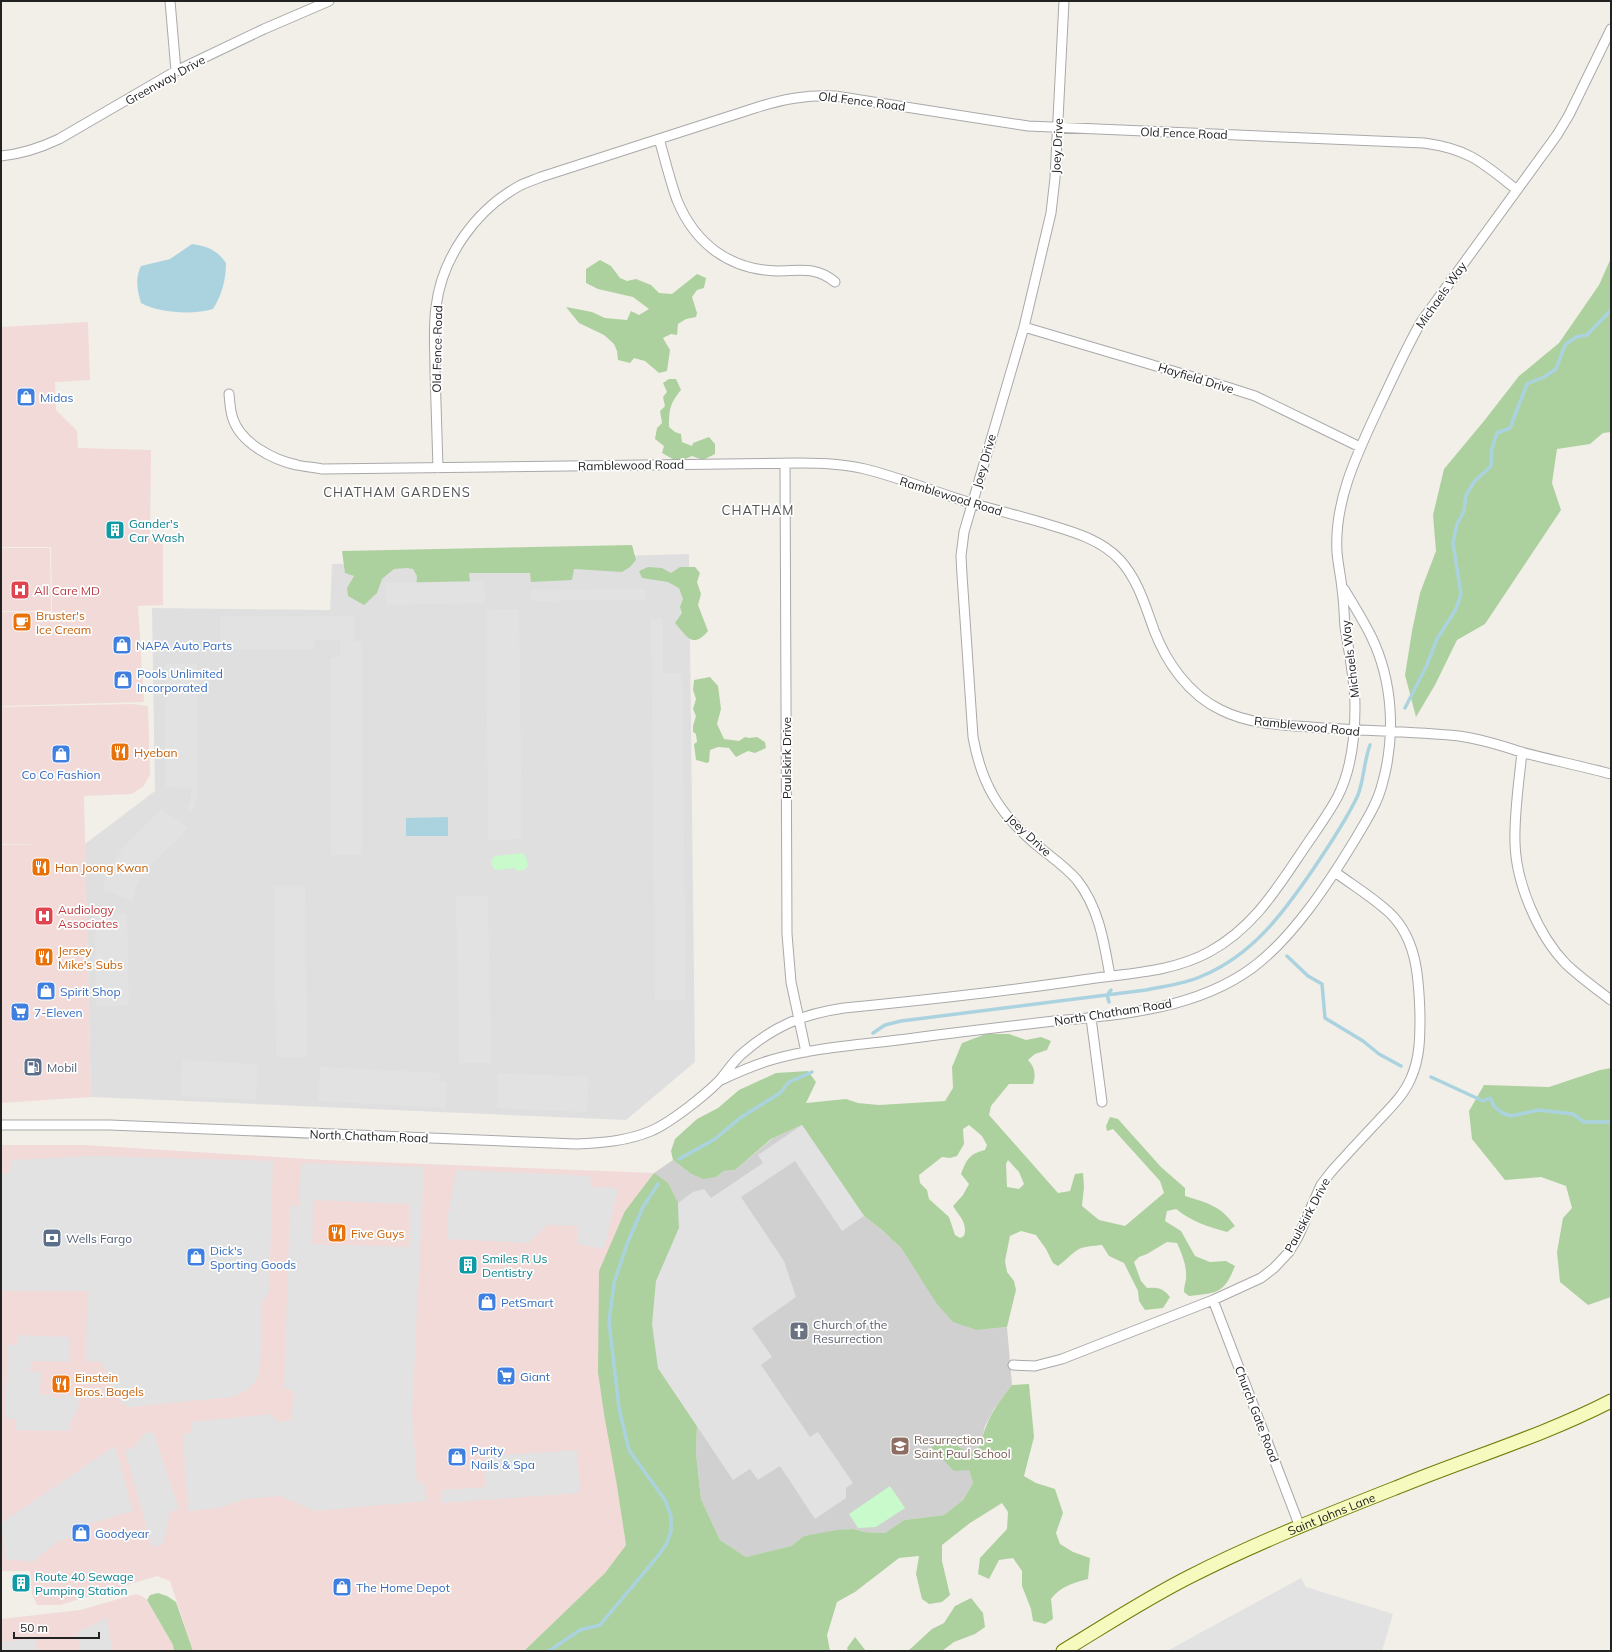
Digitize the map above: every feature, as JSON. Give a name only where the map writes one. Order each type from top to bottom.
[{"type":"street","points":[[170,1],[176,71]]},
{"type":"street","name":"Greenway Drive","points":[[1,156],[39,149],[59,139],[176,71],[264,29],[329,1]]},
{"type":"street","name":"Joey Drive","points":[[1064,1],[1055,178],[1050,213],[1024,327],[964,532],[961,556],[973,737],[977,759],[986,783],[998,805],[1020,830],[1063,865],[1077,880],[1087,896],[1100,925],[1110,976]]},
{"type":"street","name":"Michaels Way","points":[[1354,731],[1355,705],[1353,679],[1337,553],[1339,510],[1344,490],[1360,447],[1405,351],[1421,322],[1557,135],[1569,115],[1611,29]]},
{"type":"street","name":"Old Fence Road","points":[[438,468],[434,333],[436,306],[443,277],[453,254],[470,228],[486,211],[521,185],[541,177],[787,99],[810,95],[834,96],[1028,126],[1408,143],[1445,146],[1467,153],[1483,163],[1517,190]]},
{"type":"street","points":[[659,139],[677,199],[687,220],[700,239],[716,252],[732,261],[750,267],[768,270],[808,270],[819,272],[835,282]]},
{"type":"street","name":"Hayfield Drive","points":[[1024,327],[1255,396],[1360,447]]},
{"type":"street","name":"Ramblewood Road","points":[[230,394],[233,421],[240,433],[253,445],[282,461],[322,469],[785,463],[821,463],[865,469],[972,503],[1084,535],[1119,558],[1131,575],[1143,597],[1155,632],[1166,656],[1181,678],[1198,696],[1220,710],[1243,719],[1268,724],[1354,731],[1476,738],[1522,752],[1611,774]]},
{"type":"street","name":"Paulskirk Drive","points":[[785,463],[786,934],[789,965],[806,1052]]},
{"type":"street","name":"Michaels Way","points":[[1342,587],[1372,637],[1378,654],[1385,678],[1392,732]]},
{"type":"street","name":"North Chatham Road","points":[[1,1124],[110,1125],[569,1144],[603,1143],[632,1138],[651,1131],[688,1107],[718,1082],[741,1054],[764,1036],[799,1018],[819,1012],[844,1008],[1008,991],[1162,969],[1190,960],[1210,951],[1251,921],[1270,897],[1329,811],[1339,793],[1349,760],[1354,731]]},
{"type":"street","name":"North Chatham Road","points":[[718,1082],[747,1068],[769,1060],[806,1052],[997,1027],[1091,1018],[1177,1002],[1202,995],[1227,984],[1252,968],[1274,949],[1290,931],[1335,872],[1374,805],[1382,785],[1392,732]]},
{"type":"street","points":[[1522,752],[1515,820],[1515,844],[1518,869],[1526,896],[1536,921],[1565,963],[1611,1000]]},
{"type":"street","name":"Paulskirk Drive","points":[[1013,1366],[1035,1366],[1062,1359],[1213,1300],[1261,1278],[1274,1268],[1289,1252],[1298,1237],[1321,1185],[1331,1172],[1401,1096],[1417,1063],[1420,1045],[1419,986],[1416,962],[1409,941],[1398,922],[1385,908],[1335,872]]},
{"type":"street","points":[[1091,1018],[1102,1102]]},
{"type":"street","name":"Church Gate Road","points":[[1213,1300],[1300,1527]]},
{"type":"street","name":"Saint Johns Lane","points":[[1064,1651],[1143,1602],[1234,1555],[1405,1484],[1533,1435],[1611,1401]]},
{"type":"shaded area","points":[[88,322],[90,380],[55,382],[56,410],[77,431],[78,448],[151,450],[150,541],[163,541],[163,605],[138,606],[144,702],[1,706],[1,612],[52,612],[51,547],[1,547],[1,327]]},
{"type":"shaded area","points":[[1,548],[50,548],[51,611],[1,611]]},
{"type":"shaded area","points":[[689,554],[695,1062],[626,1120],[91,1097],[85,844],[155,791],[152,608],[330,610],[332,564]]},
{"type":"shaded area","points":[[484,581],[485,603],[386,605],[385,583]]},
{"type":"shaded area","points":[[646,589],[646,600],[531,601],[531,590]]},
{"type":"shaded area","points":[[519,609],[522,839],[488,840],[486,610]]},
{"type":"shaded area","points":[[220,616],[354,616],[354,641],[362,641],[362,855],[331,855],[331,658],[340,657],[340,640],[314,640],[314,649],[220,649]]},
{"type":"shaded area","points":[[651,619],[663,619],[663,673],[682,673],[686,1000],[655,1000]]},
{"type":"shaded area","points":[[165,664],[197,664],[197,796],[193,811],[187,809],[191,801],[191,788],[166,787]]},
{"type":"shaded area","points":[[132,704],[148,706],[150,775],[143,787],[131,794],[84,796],[91,1097],[1,1103],[1,845],[42,844],[1,844],[1,707]]},
{"type":"shaded area","points":[[161,809],[188,827],[182,835],[150,866],[137,884],[133,901],[103,890],[106,878],[113,862],[124,846]]},
{"type":"shaded area","points":[[274,886],[305,886],[307,1057],[276,1057]]},
{"type":"shaded area","points":[[456,896],[488,896],[491,1063],[459,1063]]},
{"type":"shaded area","points":[[95,914],[127,914],[129,1005],[96,1006]]},
{"type":"shaded area","points":[[182,1060],[258,1064],[256,1100],[181,1096]]},
{"type":"shaded area","points":[[320,1067],[440,1073],[439,1081],[447,1082],[446,1108],[318,1101]]},
{"type":"shaded area","points":[[498,1073],[589,1077],[587,1112],[497,1108]]},
{"type":"shaded area","points":[[802,1125],[864,1216],[901,1248],[919,1276],[977,1330],[1007,1327],[1012,1385],[994,1409],[985,1426],[980,1446],[969,1453],[948,1440],[946,1462],[954,1470],[969,1470],[973,1483],[963,1500],[944,1515],[904,1520],[885,1533],[864,1532],[854,1529],[804,1536],[791,1546],[746,1557],[720,1540],[701,1499],[696,1453],[697,1426],[658,1368],[654,1173],[673,1160],[690,1173],[716,1177],[724,1171],[735,1170],[773,1138]]},
{"type":"shaded area","points":[[802,1125],[864,1216],[842,1231],[795,1161],[741,1197],[784,1261],[796,1297],[752,1328],[772,1357],[761,1365],[810,1437],[818,1432],[853,1483],[846,1488],[846,1498],[815,1519],[780,1466],[758,1480],[750,1469],[733,1480],[658,1368],[652,1324],[656,1281],[679,1228],[678,1203],[693,1192],[704,1189],[711,1198],[763,1163],[758,1155]]},
{"type":"shaded area","points":[[1,1145],[85,1145],[325,1160],[654,1173],[625,1211],[616,1480],[626,1545],[605,1573],[524,1651],[193,1651],[170,1581],[157,1576],[60,1605],[37,1605],[32,1594],[30,1571],[1,1571]]},
{"type":"shaded area","points":[[92,1156],[273,1161],[269,1293],[262,1302],[260,1371],[255,1382],[247,1390],[232,1397],[129,1407],[122,1404],[101,1362],[85,1361],[88,1291],[1,1291],[1,1174],[10,1172],[11,1160]]},
{"type":"shaded area","points":[[301,1163],[424,1167],[412,1413],[417,1483],[424,1483],[427,1501],[314,1511],[281,1496],[244,1499],[220,1508],[188,1511],[183,1435],[192,1432],[192,1422],[271,1414],[277,1422],[291,1420],[294,1391],[284,1388],[290,1206],[299,1206]],"holes":[[[314,1200],[410,1204],[409,1247],[312,1244]]]},
{"type":"shaded area","points":[[456,1170],[590,1176],[591,1187],[609,1187],[618,1189],[604,1249],[577,1244],[577,1226],[547,1225],[529,1243],[447,1239],[448,1215]]},
{"type":"shaded area","points":[[18,1335],[69,1337],[70,1362],[31,1361],[30,1371],[41,1372],[40,1394],[54,1395],[55,1398],[60,1399],[60,1395],[79,1396],[78,1408],[71,1421],[70,1431],[15,1430],[15,1419],[5,1418],[8,1345],[17,1345]]},
{"type":"shaded area","points":[[153,1431],[179,1509],[170,1512],[163,1544],[152,1547],[125,1450],[133,1448],[144,1434]]},
{"type":"shaded area","points":[[115,1446],[133,1511],[72,1529],[74,1537],[58,1541],[33,1562],[6,1559],[1,1523]]},
{"type":"shaded area","points":[[577,1450],[580,1493],[442,1503],[441,1490],[486,1487],[484,1466],[487,1456]]},
{"type":"shaded area","points":[[1301,1578],[1306,1587],[1393,1614],[1382,1651],[1167,1651]]},
{"type":"shaded area","points":[[136,1594],[147,1600],[173,1645],[174,1651],[1,1651],[1,1619],[80,1610]]},
{"type":"shaded area","points":[[107,1618],[112,1651],[80,1651],[77,1632]]},
{"type":"shaded area","points":[[35,1639],[37,1651],[1,1651],[1,1642]]},
{"type":"green space","points":[[1611,258],[1611,432],[1603,433],[1590,444],[1557,449],[1552,483],[1561,510],[1485,624],[1457,640],[1435,685],[1416,717],[1405,675],[1420,593],[1436,551],[1433,515],[1444,469],[1519,376],[1559,343],[1599,285]]},
{"type":"green space","points":[[600,260],[611,266],[620,278],[627,281],[636,279],[651,285],[659,293],[672,294],[697,274],[706,278],[704,288],[697,290],[692,297],[697,313],[696,317],[686,319],[678,324],[677,335],[671,334],[663,338],[670,350],[667,371],[659,373],[645,361],[634,358],[630,363],[618,360],[617,351],[614,344],[604,335],[579,323],[566,307],[592,312],[605,318],[627,320],[631,311],[639,315],[649,309],[633,297],[598,289],[586,283],[586,269]]},
{"type":"green space","points":[[669,379],[676,379],[681,390],[674,399],[671,407],[669,427],[675,432],[681,434],[682,442],[692,446],[693,443],[709,437],[715,444],[715,454],[703,460],[692,456],[678,462],[662,453],[664,446],[655,439],[657,428],[662,423],[660,411],[665,406],[663,397],[667,392],[663,383]]},
{"type":"green space","points":[[632,545],[636,560],[630,567],[622,572],[574,569],[572,580],[531,582],[530,573],[469,573],[470,581],[465,589],[416,590],[417,576],[413,569],[394,569],[382,579],[377,593],[364,605],[348,596],[347,588],[354,576],[345,573],[342,551]]},
{"type":"green space","points":[[648,567],[662,568],[671,573],[680,567],[695,567],[700,573],[697,582],[701,594],[698,605],[708,631],[702,637],[693,640],[690,639],[675,623],[682,613],[680,607],[683,599],[679,588],[668,582],[642,578],[639,571]]},
{"type":"green space","points":[[710,677],[718,686],[721,709],[717,724],[724,739],[739,741],[745,737],[757,737],[765,742],[766,748],[755,753],[748,751],[736,757],[729,748],[718,747],[710,750],[709,762],[707,763],[696,760],[694,744],[697,742],[696,734],[693,732],[696,716],[693,709],[696,699],[693,690],[694,680]]},
{"type":"green space","points":[[523,853],[526,857],[528,866],[524,870],[518,871],[514,868],[496,870],[493,868],[491,861],[495,856]]},
{"type":"green space","points":[[986,1034],[1009,1034],[1026,1040],[1041,1037],[1051,1041],[1047,1050],[1035,1054],[1028,1060],[1034,1071],[1033,1084],[1009,1084],[991,1106],[989,1115],[1058,1193],[1070,1191],[1075,1174],[1083,1173],[1084,1187],[1082,1206],[1099,1220],[1125,1226],[1164,1193],[1160,1181],[1113,1129],[1107,1131],[1106,1126],[1110,1117],[1118,1119],[1161,1167],[1185,1188],[1185,1196],[1213,1206],[1225,1214],[1235,1226],[1227,1232],[1206,1226],[1176,1209],[1167,1211],[1165,1221],[1181,1231],[1195,1256],[1210,1262],[1226,1261],[1235,1266],[1223,1287],[1213,1293],[1199,1295],[1189,1296],[1184,1292],[1186,1274],[1182,1256],[1177,1243],[1167,1242],[1139,1257],[1134,1262],[1141,1281],[1147,1288],[1160,1289],[1170,1297],[1163,1308],[1145,1310],[1139,1301],[1138,1291],[1124,1263],[1109,1256],[1102,1245],[1081,1248],[1058,1266],[1053,1263],[1046,1249],[1036,1235],[1021,1231],[1010,1236],[1005,1261],[1007,1272],[1014,1281],[1016,1290],[1007,1327],[977,1330],[953,1322],[937,1304],[901,1248],[864,1216],[802,1125],[771,1139],[735,1170],[724,1171],[716,1177],[703,1179],[690,1173],[673,1160],[671,1151],[675,1139],[697,1119],[718,1108],[739,1090],[776,1073],[808,1071],[816,1082],[806,1103],[846,1099],[858,1103],[879,1105],[945,1101],[953,1088],[952,1067],[962,1043]],"holes":[[[969,1125],[982,1136],[987,1145],[985,1150],[975,1153],[969,1158],[961,1174],[969,1184],[963,1195],[953,1206],[965,1227],[964,1236],[960,1238],[955,1235],[949,1217],[929,1199],[927,1190],[920,1183],[919,1175],[942,1157],[950,1158],[957,1156],[964,1144],[963,1129]],[[1008,1160],[1019,1172],[1024,1184],[1019,1189],[1007,1187],[1006,1164]]]},
{"type":"green space","points":[[1611,1068],[1611,1297],[1588,1305],[1560,1282],[1557,1252],[1563,1218],[1572,1208],[1566,1186],[1541,1177],[1505,1180],[1472,1139],[1469,1111],[1484,1085],[1549,1087],[1600,1070]]},
{"type":"green space","points":[[654,1173],[668,1183],[678,1203],[679,1228],[656,1282],[658,1368],[697,1426],[696,1453],[701,1499],[720,1540],[746,1557],[791,1546],[804,1536],[837,1530],[854,1529],[864,1532],[885,1533],[904,1520],[944,1515],[963,1500],[973,1483],[969,1470],[954,1471],[931,1447],[948,1440],[969,1453],[980,1446],[992,1413],[1012,1385],[1029,1384],[1034,1437],[1024,1476],[1036,1483],[1055,1489],[1063,1513],[1056,1533],[1060,1544],[1073,1552],[1090,1558],[1088,1579],[1063,1588],[1051,1599],[1053,1619],[1045,1624],[1033,1621],[1031,1609],[1022,1586],[1022,1571],[1013,1558],[999,1560],[989,1579],[978,1574],[980,1558],[1007,1529],[1008,1512],[1002,1503],[970,1523],[942,1545],[942,1561],[950,1595],[942,1602],[929,1604],[922,1599],[916,1574],[919,1556],[899,1558],[855,1592],[837,1602],[827,1635],[830,1651],[524,1651],[605,1573],[626,1545],[598,1372],[599,1271],[625,1211]]},
{"type":"green space","points":[[890,1486],[905,1508],[876,1527],[858,1528],[849,1514]]},
{"type":"green space","points":[[158,1593],[167,1596],[176,1602],[193,1651],[174,1651],[173,1645],[147,1600],[150,1595]]},
{"type":"green space","points":[[971,1598],[983,1613],[985,1627],[975,1634],[954,1642],[942,1651],[908,1651],[932,1629],[944,1623],[955,1606]]},
{"type":"green space","points":[[855,1637],[866,1651],[848,1651],[847,1648]]},
{"type":"water","points":[[192,244],[211,249],[226,263],[223,287],[213,309],[196,312],[176,312],[157,309],[141,303],[137,284],[141,266],[170,259]]},
{"type":"water","points":[[448,817],[448,836],[406,836],[406,818]]},
{"type":"waterway","points":[[1405,708],[1426,667],[1437,639],[1456,609],[1461,594],[1453,543],[1457,524],[1464,511],[1466,495],[1474,482],[1491,466],[1492,448],[1497,433],[1510,428],[1527,384],[1544,377],[1556,369],[1565,345],[1576,337],[1587,335],[1611,310]]},
{"type":"waterway","points":[[873,1033],[885,1025],[901,1021],[1168,986],[1195,979],[1220,967],[1237,956],[1266,931],[1279,916],[1314,868],[1343,823],[1358,795],[1370,745]]},
{"type":"waterway","points":[[1287,956],[1308,976],[1322,984],[1325,1018],[1363,1041],[1379,1054],[1401,1066]]},
{"type":"waterway","points":[[1109,1002],[1107,995],[1111,990]]},
{"type":"waterway","points":[[679,1159],[715,1139],[740,1118],[780,1093],[789,1082],[812,1072]]},
{"type":"waterway","points":[[1431,1077],[1483,1101],[1490,1098],[1494,1106],[1502,1113],[1511,1116],[1539,1110],[1573,1114],[1584,1122],[1611,1122]]},
{"type":"waterway","points":[[549,1651],[580,1630],[600,1625],[657,1557],[666,1545],[671,1531],[671,1516],[665,1500],[629,1450],[619,1408],[609,1322],[614,1283],[627,1244],[643,1207],[658,1184]]},
{"type":"place","name":"Midas","points":[[26,397]]},
{"type":"place","name":"Gander's Car Wash","points":[[115,530]]},
{"type":"place","name":"All Care MD","points":[[20,590]]},
{"type":"place","name":"Bruster's Ice Cream","points":[[22,622]]},
{"type":"place","name":"NAPA Auto Parts","points":[[122,645]]},
{"type":"place","name":"Pools Unlimited Incorporated","points":[[123,680]]},
{"type":"place","name":"Hyeban","points":[[120,752]]},
{"type":"place","name":"Co Co Fashion","points":[[61,754]]},
{"type":"place","name":"Han Joong Kwan","points":[[41,867]]},
{"type":"place","name":"Audiology Associates","points":[[44,916]]},
{"type":"place","name":"Jersey Mike's Subs","points":[[44,957]]},
{"type":"place","name":"Spirit Shop","points":[[46,991]]},
{"type":"place","name":"7-Eleven","points":[[20,1012]]},
{"type":"place","name":"Mobil","points":[[33,1067]]},
{"type":"place","name":"Five Guys","points":[[337,1233]]},
{"type":"place","name":"Wells Fargo","points":[[52,1238]]},
{"type":"place","name":"Dick's Sporting Goods","points":[[196,1257]]},
{"type":"place","name":"Smiles R Us Dentistry","points":[[468,1265]]},
{"type":"place","name":"PetSmart","points":[[487,1302]]},
{"type":"place","name":"Church of the Resurrection","points":[[799,1331]]},
{"type":"place","name":"Giant","points":[[506,1376]]},
{"type":"place","name":"Einstein Bros. Bagels","points":[[61,1384]]},
{"type":"place","name":"Resurrection - Saint Paul School","points":[[900,1446]]},
{"type":"place","name":"Purity Nails & Spa","points":[[457,1457]]},
{"type":"place","name":"Goodyear","points":[[81,1533]]},
{"type":"place","name":"Route 40 Sewage Pumping Station","points":[[21,1583]]},
{"type":"place","name":"The Home Depot","points":[[342,1587]]},
{"type":"district","name":"CHATHAM GARDENS","points":[[397,492]]},
{"type":"district","name":"CHATHAM","points":[[758,510]]}]
